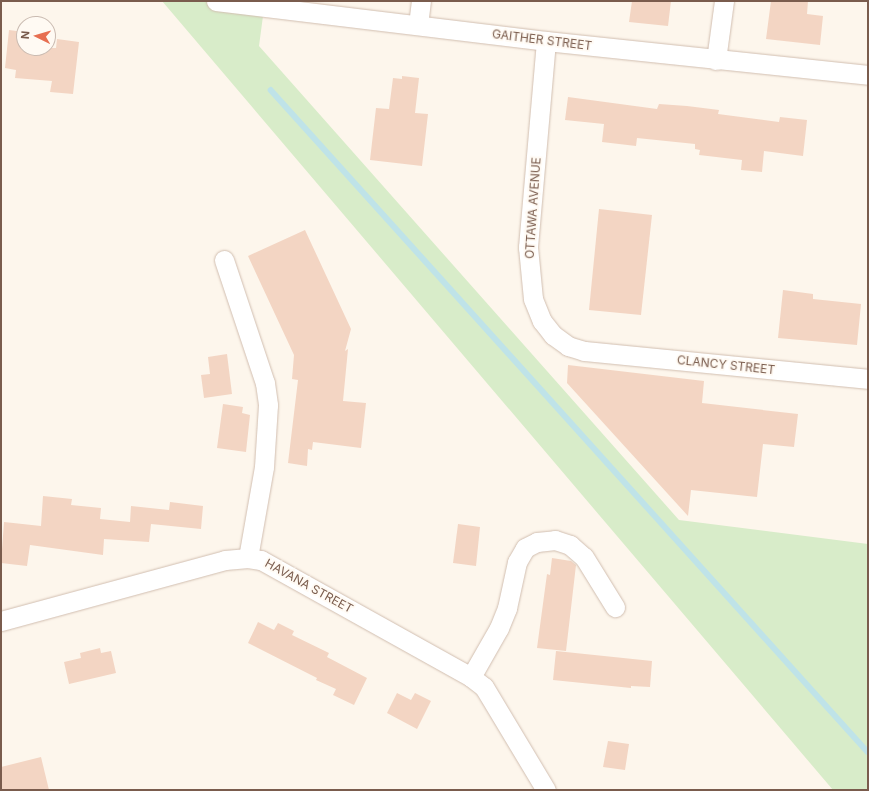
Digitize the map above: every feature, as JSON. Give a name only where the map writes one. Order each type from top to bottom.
[{"type":"street","name":"GAITHER STREET","points":[[216,1],[546,41],[868,75]]},
{"type":"street","points":[[418,25],[421,1]]},
{"type":"street","points":[[716,60],[724,1]]},
{"type":"street","name":"OTTAWA AVENUE","points":[[546,41],[528,247],[529,274],[533,298],[542,321],[553,335],[568,346],[584,351]]},
{"type":"street","points":[[224,260],[265,384],[268,405],[264,466],[248,558]]},
{"type":"street","name":"CLANCY STREET","points":[[584,351],[868,379]]},
{"type":"street","points":[[471,677],[499,628],[507,608],[517,562],[524,548],[537,542],[555,540],[570,544],[584,557],[615,607]]},
{"type":"street","name":"HAVANA STREET","points":[[1,621],[225,560],[248,558],[275,566],[471,677],[491,697],[546,790]]},
{"type":"green space","points":[[162,1],[265,1],[259,46],[679,520],[868,544],[868,790],[833,790]]},
{"type":"building","points":[[632,1],[671,1],[668,26],[629,22]]},
{"type":"building","points":[[771,1],[808,1],[807,14],[823,16],[820,45],[766,39]]},
{"type":"building","points":[[9,30],[16,31],[16,56],[56,56],[57,39],[79,42],[73,94],[50,92],[52,81],[15,78],[16,70],[5,68]]},
{"type":"building","points":[[402,76],[419,78],[415,113],[428,114],[422,166],[370,160],[376,108],[389,109],[393,78],[402,79]]},
{"type":"building","points":[[568,97],[657,109],[659,104],[687,106],[719,110],[718,114],[779,122],[780,117],[807,120],[803,156],[764,151],[762,172],[741,170],[742,160],[699,155],[700,150],[695,149],[695,144],[637,138],[636,146],[602,142],[604,124],[565,120]]},
{"type":"building","points":[[599,209],[652,215],[641,315],[589,310]]},
{"type":"building","points":[[305,230],[351,329],[345,351],[348,349],[343,401],[366,403],[361,448],[313,442],[312,450],[308,449],[307,466],[288,463],[298,380],[292,379],[294,355],[248,256]]},
{"type":"building","points":[[783,290],[813,294],[813,299],[861,304],[857,345],[778,338]]},
{"type":"building","points":[[227,354],[232,394],[204,398],[201,375],[210,374],[208,357]]},
{"type":"building","points":[[568,365],[704,381],[702,403],[798,414],[794,447],[763,444],[757,497],[691,490],[688,516],[567,383]]},
{"type":"building","points":[[223,404],[243,407],[242,413],[250,415],[246,452],[217,448]]},
{"type":"building","points":[[43,496],[72,499],[71,505],[101,508],[100,519],[130,522],[131,506],[169,510],[170,502],[203,506],[201,529],[151,524],[149,542],[104,539],[103,555],[30,545],[27,566],[1,563],[4,522],[41,526]]},
{"type":"building","points":[[458,524],[480,527],[476,566],[453,563]]},
{"type":"building","points":[[552,558],[571,561],[576,565],[566,651],[537,648],[547,574],[550,575]]},
{"type":"building","points":[[258,622],[274,630],[278,623],[294,631],[292,635],[329,653],[327,657],[367,678],[354,705],[333,695],[336,689],[316,680],[317,678],[248,643]]},
{"type":"building","points":[[100,648],[101,653],[111,651],[116,673],[69,684],[64,662],[81,658],[80,653]]},
{"type":"building","points":[[556,651],[652,661],[650,687],[631,686],[631,688],[553,680]]},
{"type":"building","points":[[397,693],[411,700],[415,693],[431,701],[417,729],[387,713]]},
{"type":"building","points":[[608,741],[629,744],[625,770],[603,767]]},
{"type":"building","points":[[41,757],[49,790],[1,790],[1,767]]},
{"type":"waterway","points":[[271,90],[868,752]]}]
